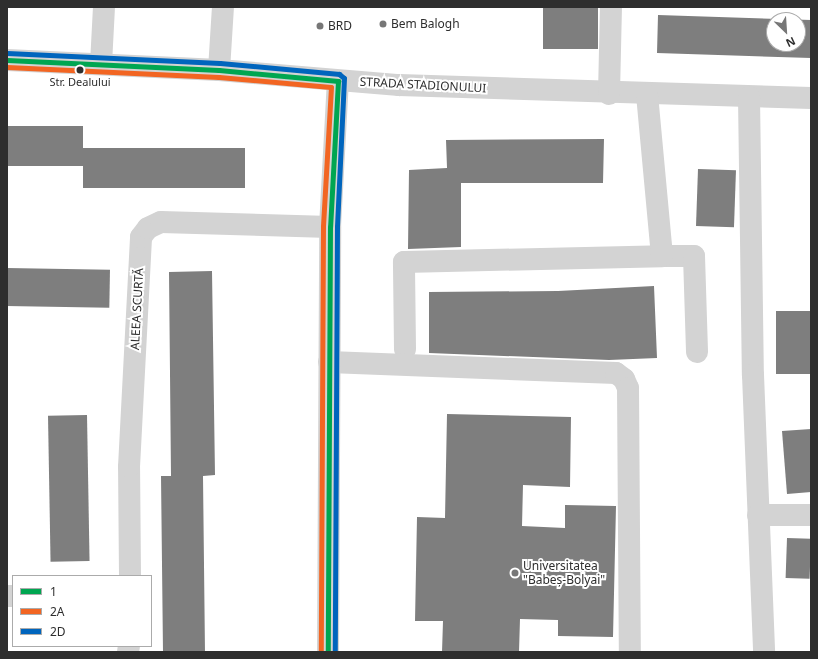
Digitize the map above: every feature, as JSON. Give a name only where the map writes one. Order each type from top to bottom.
[{"type":"street","points":[[101,64],[104,7]]},
{"type":"street","points":[[219,70],[223,7]]},
{"type":"street","points":[[609,94],[611,7]]},
{"type":"street","name":"STRADA STADIONULUI","points":[[7,60],[219,70],[338,80],[609,94],[811,98]]},
{"type":"street","points":[[328,652],[330,227],[338,80]]},
{"type":"street","points":[[647,95],[662,256]]},
{"type":"street","points":[[749,97],[758,515],[764,652]]},
{"type":"street","name":"ALEEA SCURTĂ","points":[[130,575],[129,467],[141,238],[148,228],[161,222],[330,227]]},
{"type":"street","points":[[405,349],[404,262],[694,256],[697,352]]},
{"type":"street","points":[[329,362],[616,373],[624,379],[628,388],[630,652]]},
{"type":"street","points":[[758,515],[811,515]]},
{"type":"building","points":[[543,7],[598,7],[598,49],[543,49]]},
{"type":"building","points":[[658,15],[766,19],[766,52],[806,52],[806,20],[811,20],[811,58],[657,53]]},
{"type":"building","points":[[7,126],[83,126],[83,166],[7,166]]},
{"type":"building","points":[[604,139],[603,183],[461,183],[461,247],[408,249],[409,170],[447,168],[446,140]]},
{"type":"building","points":[[83,148],[245,148],[245,188],[83,188]]},
{"type":"building","points":[[698,169],[736,170],[734,227],[696,226]]},
{"type":"building","points":[[7,268],[110,270],[109,308],[7,306]]},
{"type":"building","points":[[212,271],[215,475],[203,476],[205,652],[163,652],[161,476],[171,476],[169,272]]},
{"type":"building","points":[[654,286],[657,358],[609,360],[429,353],[429,292],[558,291]]},
{"type":"building","points":[[776,311],[811,311],[811,374],[776,374]]},
{"type":"building","name":"Universitatea \"Babeș-Bolyai\"","points":[[447,414],[571,417],[570,487],[523,485],[522,526],[565,528],[565,505],[616,506],[613,637],[558,636],[558,620],[520,619],[519,652],[442,652],[443,621],[415,621],[417,517],[445,518]]},
{"type":"building","points":[[87,415],[90,561],[51,562],[48,416]]},
{"type":"building","points":[[811,429],[811,492],[787,494],[782,431]]},
{"type":"building","points":[[787,538],[811,539],[810,579],[786,578]]},
{"type":"transit line","name":"2D","points":[[7,53],[220,63],[339,74],[344,78],[337,227],[335,652]]},
{"type":"transit line","name":"1","points":[[7,60],[219,70],[338,81],[330,227],[328,652]]},
{"type":"transit line","name":"2A","points":[[7,67],[219,77],[331,87],[323,227],[321,652]]},
{"type":"place","name":"Bem Balogh","points":[[383,24]]},
{"type":"place","name":"BRD","points":[[320,26]]},
{"type":"place","name":"Str. Dealului","points":[[80,70]]},
{"type":"place","name":"Universitatea \"Babeș-Bolyai\"","points":[[515,573]]}]
